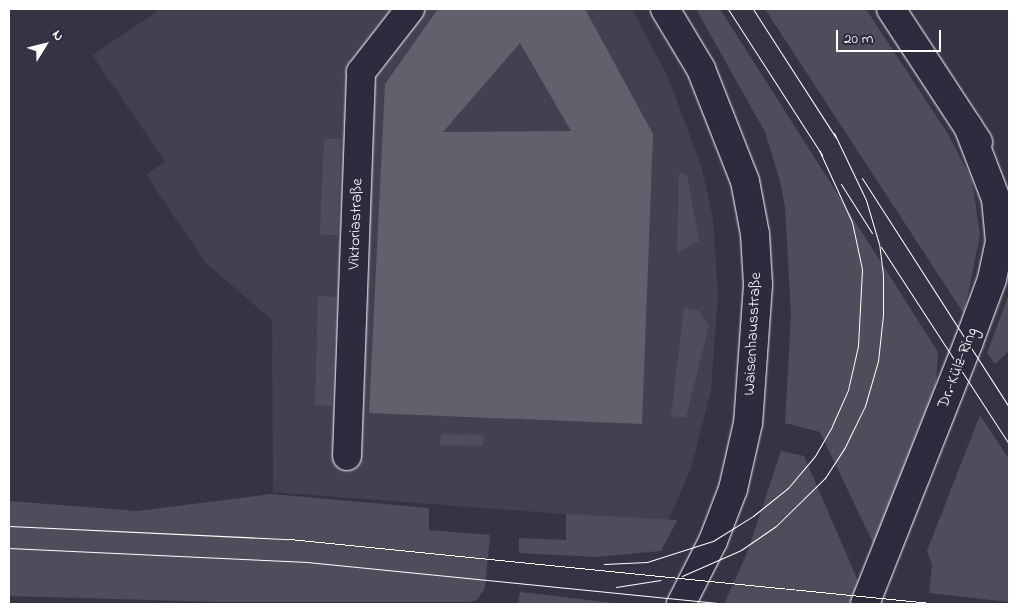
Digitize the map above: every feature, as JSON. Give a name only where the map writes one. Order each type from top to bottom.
[{"type":"main road","name":"Viktoriastraße","points":[[347,456],[362,72],[410,9]]},
{"type":"main road","name":"Waisenhausstraße","points":[[665,9],[701,69],[745,181],[755,234],[758,285],[748,424],[734,489],[713,541],[681,604]]},
{"type":"main road","name":"Dr.-Külz-Ring","points":[[891,9],[1009,189]]},
{"type":"main road","name":"Dr.-Külz-Ring","points":[[866,604],[968,344],[992,279],[1000,242],[996,199],[968,126]]},
{"type":"shaded area","points":[[161,9],[632,9],[669,79],[702,169],[713,219],[718,293],[711,390],[691,468],[668,522],[273,492],[272,320],[205,262],[146,175],[165,161],[92,55]]},
{"type":"shaded area","points":[[696,9],[720,9],[938,352],[936,384],[874,545],[820,432],[785,423],[791,315],[785,207],[780,181],[765,132]]},
{"type":"shaded area","points":[[765,9],[866,9],[948,134],[972,180],[980,235],[964,314]]},
{"type":"shaded area","points":[[324,139],[341,139],[338,235],[320,235]]},
{"type":"shaded area","points":[[679,173],[687,175],[699,241],[677,253]]},
{"type":"shaded area","points":[[1009,294],[1009,351],[995,364],[987,353]]},
{"type":"shaded area","points":[[318,296],[336,297],[332,406],[315,405]]},
{"type":"shaded area","points":[[684,308],[699,311],[709,326],[686,418],[671,416]]},
{"type":"shaded area","points":[[980,415],[1009,459],[1009,602],[929,593],[932,565],[927,551]]},
{"type":"shaded area","points":[[441,434],[484,435],[483,446],[440,445]]},
{"type":"shaded area","points":[[781,451],[804,456],[858,581],[849,604],[724,604],[747,553]]},
{"type":"shaded area","points":[[271,494],[429,508],[429,530],[490,535],[485,588],[477,600],[470,602],[220,602],[9,596],[9,501],[137,511]]},
{"type":"shaded area","points":[[566,514],[677,521],[661,551],[596,557],[519,553],[519,538],[566,540]]},
{"type":"shaded area","points":[[520,592],[614,603],[518,604]]},
{"type":"building","points":[[438,9],[585,9],[653,134],[642,424],[369,413],[385,84]],"holes":[[[520,43],[571,131],[443,132]]]},
{"type":"tram line","points":[[728,9],[822,155]]},
{"type":"tram line","points":[[753,9],[836,138]]},
{"type":"tram line","points":[[682,576],[741,550],[776,526],[825,478],[844,449],[865,406],[878,361],[883,315],[883,275],[879,244],[866,200],[834,133]]},
{"type":"tram line","points":[[604,564],[647,562],[713,541],[753,516],[788,488],[815,456],[832,426],[848,390],[858,346],[862,269],[852,222],[819,150]]},
{"type":"tram line","points":[[862,178],[1009,407]]},
{"type":"tram line","points":[[841,184],[872,233]]},
{"type":"tram line","points":[[881,247],[1009,444]]},
{"type":"tram line","points":[[9,526],[289,539],[940,604]]},
{"type":"tram line","points":[[9,548],[307,562],[730,604]]},
{"type":"tram line","points":[[616,587],[660,580]]}]
